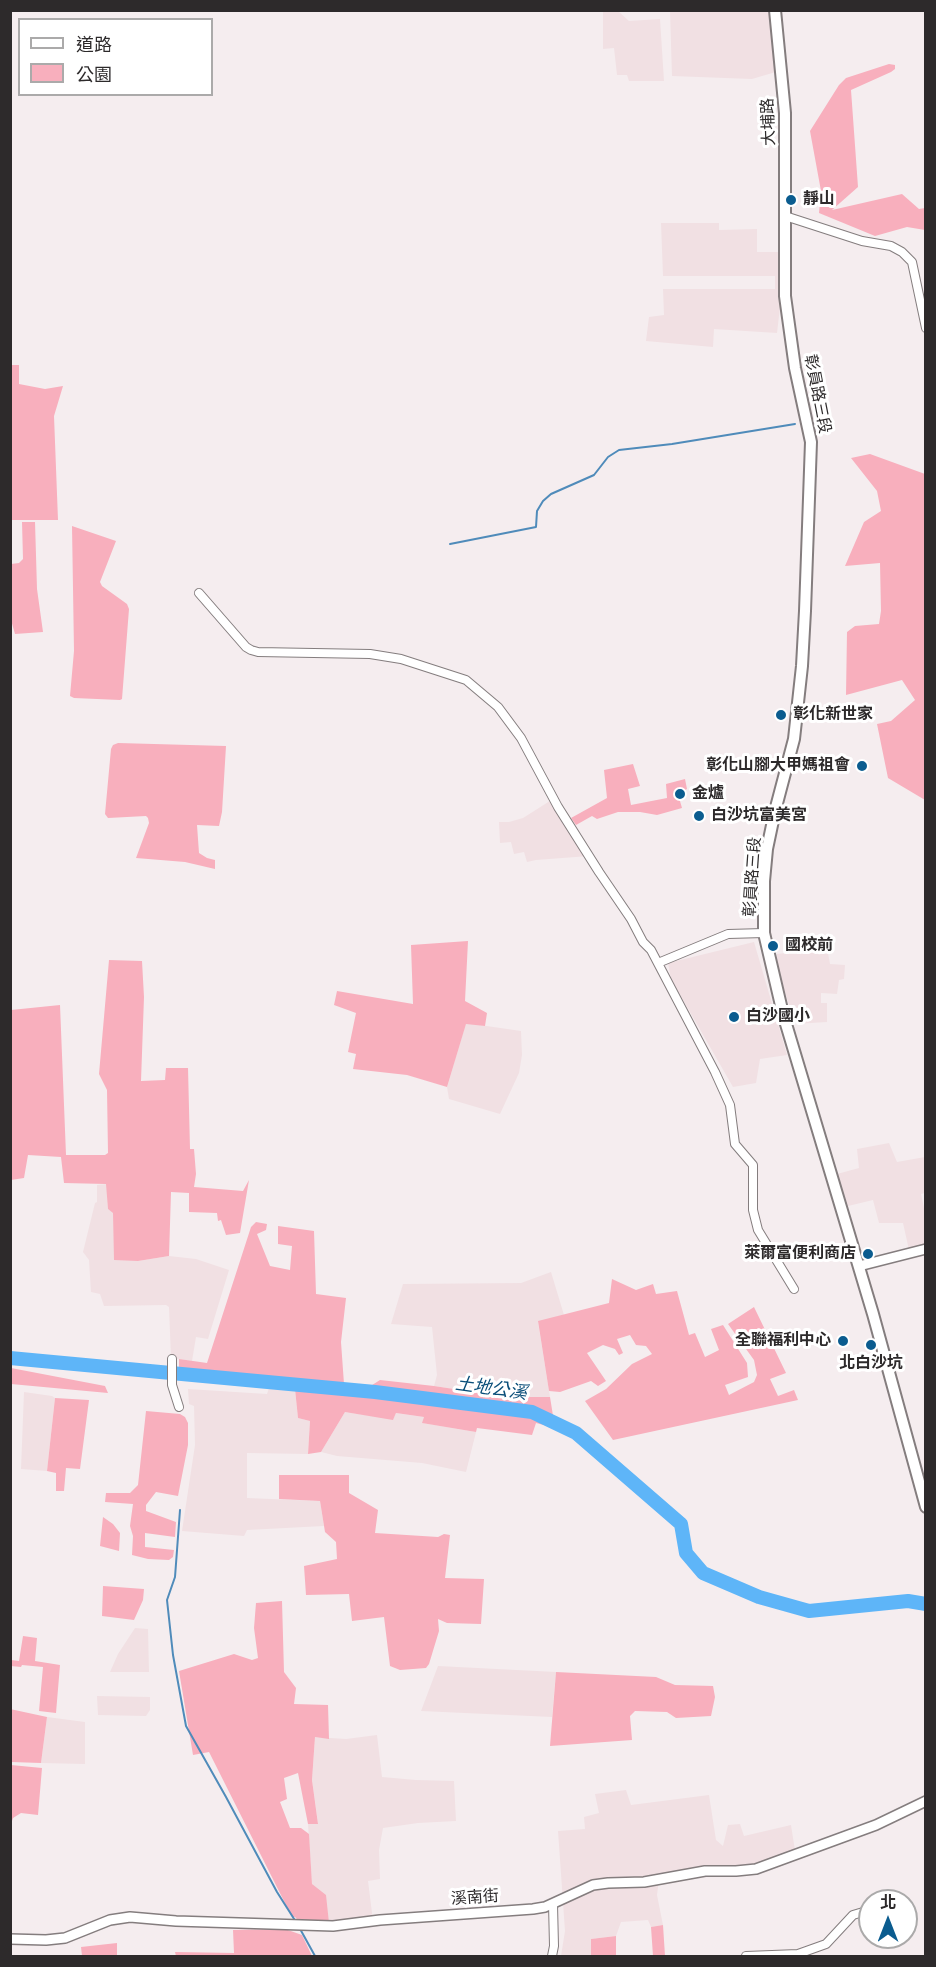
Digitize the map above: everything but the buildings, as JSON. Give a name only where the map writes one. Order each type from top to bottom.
[{"type":"main road","name":"大埔路","points":[[775,10],[785,113],[784,232]]},
{"type":"main road","name":"彰員路三段","points":[[784,232],[785,296],[795,368],[811,442],[811,453],[805,611],[794,739],[767,849],[764,881],[764,933],[783,1014],[859,1266],[926,1507]]},
{"type":"street","points":[[785,216],[862,241],[891,246],[902,252],[912,262],[926,328]]},
{"type":"street","points":[[199,593],[251,650],[370,654],[401,659],[466,680],[498,707],[521,738],[558,807],[599,873],[631,919],[643,942],[651,950],[728,1098],[735,1144],[753,1165],[754,1219],[758,1230],[794,1289]]},
{"type":"street","points":[[658,963],[728,934],[764,933]]},
{"type":"street","points":[[859,1266],[926,1249]]},
{"type":"street","points":[[172,1363],[172,1385],[179,1407]]},
{"type":"street","name":"溪南街","points":[[10,1939],[46,1941],[65,1938],[110,1920],[130,1917],[176,1921],[333,1926],[380,1920],[533,1909],[554,1904],[593,1885],[645,1882],[705,1870],[756,1869],[876,1825],[926,1801]]},
{"type":"street","points":[[552,1956],[554,1904]]},
{"type":"street","points":[[746,1956],[798,1954],[826,1944],[853,1915],[858,1914]]},
{"type":"shaded area","points":[[603,11],[618,11],[629,21],[660,19],[664,81],[629,81],[627,75],[617,75],[614,48],[603,49]]},
{"type":"shaded area","points":[[670,11],[774,11],[779,71],[752,79],[672,76]]},
{"type":"shaded area","points":[[661,223],[719,223],[719,230],[757,229],[757,252],[782,252],[782,290],[777,333],[714,329],[713,347],[646,341],[649,317],[664,315],[663,289],[775,289],[775,276],[663,276]]},
{"type":"shaded area","points":[[553,799],[589,856],[527,862],[524,852],[514,854],[511,842],[500,843],[499,822],[523,818]]},
{"type":"shaded area","name":"白沙國小","points":[[754,942],[787,1055],[760,1059],[756,1083],[733,1087],[671,979],[668,963]]},
{"type":"shaded area","points":[[827,948],[830,964],[845,965],[844,979],[839,980],[837,994],[821,993],[821,1003],[827,1003],[827,1022],[795,1024],[778,970],[777,954]]},
{"type":"shaded area","points":[[466,1023],[521,1031],[522,1055],[519,1073],[500,1114],[449,1099],[447,1087]]},
{"type":"shaded area","points":[[889,1143],[897,1162],[925,1157],[925,1193],[921,1194],[925,1213],[925,1246],[909,1250],[903,1223],[879,1223],[873,1200],[848,1206],[837,1174],[859,1168],[857,1149]]},
{"type":"shaded area","points":[[107,1184],[108,1209],[113,1212],[138,1261],[169,1256],[196,1259],[229,1270],[208,1339],[196,1337],[192,1361],[171,1358],[169,1307],[166,1305],[104,1306],[100,1294],[91,1292],[89,1260],[83,1252],[97,1202],[97,1185]]},
{"type":"shaded area","points":[[551,1272],[564,1315],[538,1322],[550,1397],[507,1397],[434,1386],[437,1375],[432,1327],[391,1324],[403,1284],[521,1283]]},
{"type":"shaded area","points":[[270,1385],[295,1389],[298,1418],[310,1421],[308,1454],[247,1453],[247,1498],[320,1501],[324,1526],[247,1530],[244,1536],[182,1531],[195,1445],[194,1406],[189,1404],[188,1389],[267,1394]]},
{"type":"shaded area","points":[[24,1392],[55,1398],[47,1471],[21,1469]]},
{"type":"shaded area","points":[[345,1412],[393,1419],[396,1413],[424,1417],[423,1423],[476,1432],[466,1472],[422,1463],[337,1456],[321,1452]]},
{"type":"shaded area","points":[[135,1628],[148,1629],[149,1672],[110,1672],[118,1654]]},
{"type":"shaded area","points":[[438,1666],[556,1672],[552,1717],[421,1711]]},
{"type":"shaded area","points":[[97,1696],[150,1697],[150,1710],[146,1716],[98,1715]]},
{"type":"shaded area","points":[[47,1717],[85,1722],[85,1764],[41,1763]]},
{"type":"shaded area","points":[[377,1735],[382,1777],[454,1781],[456,1821],[383,1828],[379,1850],[380,1879],[368,1881],[373,1921],[329,1923],[312,1884],[308,1824],[318,1823],[312,1780],[315,1737],[346,1739]]},
{"type":"shaded area","points":[[626,1790],[631,1805],[709,1795],[716,1840],[723,1846],[728,1825],[740,1824],[744,1836],[791,1825],[796,1857],[741,1873],[721,1869],[659,1879],[657,1895],[663,1925],[651,1927],[648,1920],[621,1922],[616,1936],[591,1939],[591,1956],[561,1956],[565,1931],[558,1831],[585,1829],[584,1817],[599,1813],[595,1794]]},
{"type":"green space","points":[[889,64],[895,65],[895,69],[851,90],[858,187],[832,210],[902,194],[919,209],[925,208],[925,230],[907,227],[875,236],[819,213],[821,191],[810,131],[839,85],[846,78]]},
{"type":"green space","points":[[10,365],[19,365],[19,384],[45,389],[63,386],[54,416],[58,520],[11,520]]},
{"type":"green space","points":[[870,454],[925,474],[925,800],[888,778],[877,724],[891,721],[915,700],[902,680],[846,695],[847,632],[855,626],[879,624],[881,611],[880,563],[845,566],[864,522],[881,511],[877,491],[851,458]]},
{"type":"green space","points":[[22,522],[35,522],[37,589],[43,632],[15,634],[11,620],[11,564],[19,563],[23,559]]},
{"type":"green space","points":[[72,526],[116,541],[100,582],[102,586],[127,604],[129,609],[122,699],[120,700],[70,696],[74,651]]},
{"type":"green space","points":[[118,743],[226,746],[219,826],[197,825],[199,853],[215,860],[215,869],[185,862],[136,858],[149,823],[148,818],[146,816],[108,818],[105,814],[111,749]]},
{"type":"green space","points":[[633,764],[640,786],[628,789],[631,805],[667,798],[666,784],[685,779],[687,789],[678,794],[682,808],[657,815],[618,812],[597,819],[592,816],[576,825],[571,818],[607,798],[604,770]]},
{"type":"green space","points":[[468,941],[465,1001],[487,1013],[485,1026],[466,1024],[447,1087],[407,1075],[353,1069],[356,1054],[348,1052],[356,1013],[334,1005],[337,991],[413,1004],[411,945]]},
{"type":"green space","points":[[109,960],[142,961],[144,997],[141,1081],[165,1080],[166,1068],[188,1068],[190,1149],[194,1149],[196,1174],[194,1187],[243,1191],[249,1180],[240,1233],[226,1235],[221,1220],[218,1221],[217,1213],[189,1212],[189,1193],[171,1192],[169,1256],[138,1261],[114,1260],[113,1213],[108,1209],[106,1184],[64,1183],[61,1157],[28,1155],[24,1178],[11,1180],[11,1010],[60,1005],[66,1155],[105,1155],[108,1153],[107,1090],[99,1074]]},
{"type":"green space","points":[[256,1222],[267,1224],[266,1230],[257,1234],[270,1266],[290,1270],[292,1246],[278,1244],[278,1226],[314,1231],[316,1294],[346,1298],[341,1342],[344,1384],[369,1387],[380,1380],[507,1397],[550,1397],[555,1428],[536,1423],[532,1435],[477,1428],[476,1432],[422,1423],[424,1417],[396,1413],[393,1420],[345,1412],[321,1452],[308,1454],[310,1421],[298,1418],[295,1389],[179,1371],[179,1359],[207,1363],[251,1227]]},
{"type":"green space","points":[[612,1279],[636,1290],[653,1284],[656,1294],[677,1291],[689,1335],[695,1333],[705,1357],[719,1350],[711,1329],[723,1325],[747,1363],[748,1377],[725,1385],[729,1395],[754,1382],[757,1375],[754,1360],[728,1324],[754,1307],[786,1373],[770,1379],[778,1396],[794,1390],[798,1400],[613,1440],[585,1401],[606,1389],[632,1364],[652,1354],[646,1346],[636,1345],[630,1335],[617,1339],[623,1353],[619,1355],[615,1349],[603,1345],[587,1353],[606,1381],[598,1386],[591,1381],[560,1392],[549,1391],[538,1321],[609,1303]]},
{"type":"green space","points":[[11,1368],[105,1386],[108,1393],[11,1384]]},
{"type":"green space","points":[[55,1398],[89,1400],[80,1469],[66,1468],[64,1491],[56,1491],[56,1473],[47,1471]]},
{"type":"green space","points":[[146,1411],[180,1414],[188,1423],[188,1445],[178,1496],[156,1492],[146,1505],[146,1511],[176,1522],[175,1537],[145,1533],[145,1547],[174,1550],[173,1557],[169,1560],[148,1559],[132,1555],[133,1536],[130,1526],[133,1504],[105,1502],[106,1493],[130,1493],[138,1485]]},
{"type":"green space","points":[[279,1475],[349,1475],[349,1493],[378,1510],[375,1533],[438,1537],[444,1534],[450,1535],[445,1578],[484,1579],[481,1624],[447,1623],[438,1619],[439,1631],[426,1668],[400,1670],[390,1666],[384,1617],[352,1621],[349,1594],[306,1595],[304,1566],[337,1559],[336,1542],[325,1532],[320,1501],[279,1499]]},
{"type":"green space","points":[[103,1517],[120,1533],[119,1551],[100,1546]]},
{"type":"green space","points":[[103,1586],[144,1589],[143,1600],[134,1620],[102,1616]]},
{"type":"green space","points":[[282,1601],[284,1672],[296,1688],[294,1704],[328,1705],[329,1739],[315,1737],[312,1780],[318,1824],[308,1824],[298,1773],[284,1778],[287,1799],[280,1802],[290,1828],[301,1828],[309,1834],[312,1884],[326,1895],[329,1923],[300,1922],[292,1917],[209,1752],[193,1755],[179,1671],[234,1654],[252,1660],[258,1658],[254,1628],[256,1603]]},
{"type":"green space","points":[[23,1636],[37,1638],[35,1661],[60,1665],[56,1713],[39,1711],[43,1667],[11,1666],[11,1660],[19,1661]]},
{"type":"green space","points":[[556,1672],[656,1677],[675,1685],[713,1686],[715,1697],[711,1716],[676,1718],[667,1712],[635,1711],[630,1716],[632,1740],[550,1746]]},
{"type":"green space","points":[[10,1709],[47,1717],[41,1763],[11,1762]]},
{"type":"green space","points":[[11,1765],[42,1768],[38,1815],[21,1813],[13,1818],[11,1824]]},
{"type":"green space","points":[[663,1925],[665,1956],[653,1956],[651,1927]]},
{"type":"green space","points":[[285,1929],[302,1935],[312,1956],[176,1956],[175,1952],[234,1953],[233,1930]]},
{"type":"green space","points":[[616,1936],[616,1956],[591,1956],[591,1939]]},
{"type":"green space","points":[[117,1943],[117,1956],[82,1956],[81,1947]]},
{"type":"waterway","points":[[450,544],[536,527],[537,511],[543,501],[551,494],[594,475],[608,457],[619,450],[672,444],[795,424]]},
{"type":"waterway","name":"土地公溪","points":[[10,1358],[375,1392],[532,1412],[576,1433],[681,1524],[686,1553],[703,1573],[759,1597],[809,1611],[908,1601],[926,1604]]},
{"type":"waterway","points":[[180,1510],[175,1577],[167,1600],[173,1655],[186,1726],[277,1892],[296,1922]]},
{"type":"waterway","points":[[299,1927],[315,1956]]},
{"type":"place","name":"靜山","points":[[791,200]]},
{"type":"place","name":"彰化新世家","points":[[781,715]]},
{"type":"place","name":"彰化山腳大甲媽祖會","points":[[862,766]]},
{"type":"place","name":"金爐","points":[[680,794]]},
{"type":"place","name":"白沙坑富美宮","points":[[699,816]]},
{"type":"place","name":"國校前","points":[[773,946]]},
{"type":"place","name":"白沙國小","points":[[734,1017]]},
{"type":"place","name":"萊爾富便利商店","points":[[868,1254]]},
{"type":"place","name":"全聯福利中心","points":[[843,1341]]},
{"type":"place","name":"北白沙坑","points":[[871,1345]]}]
